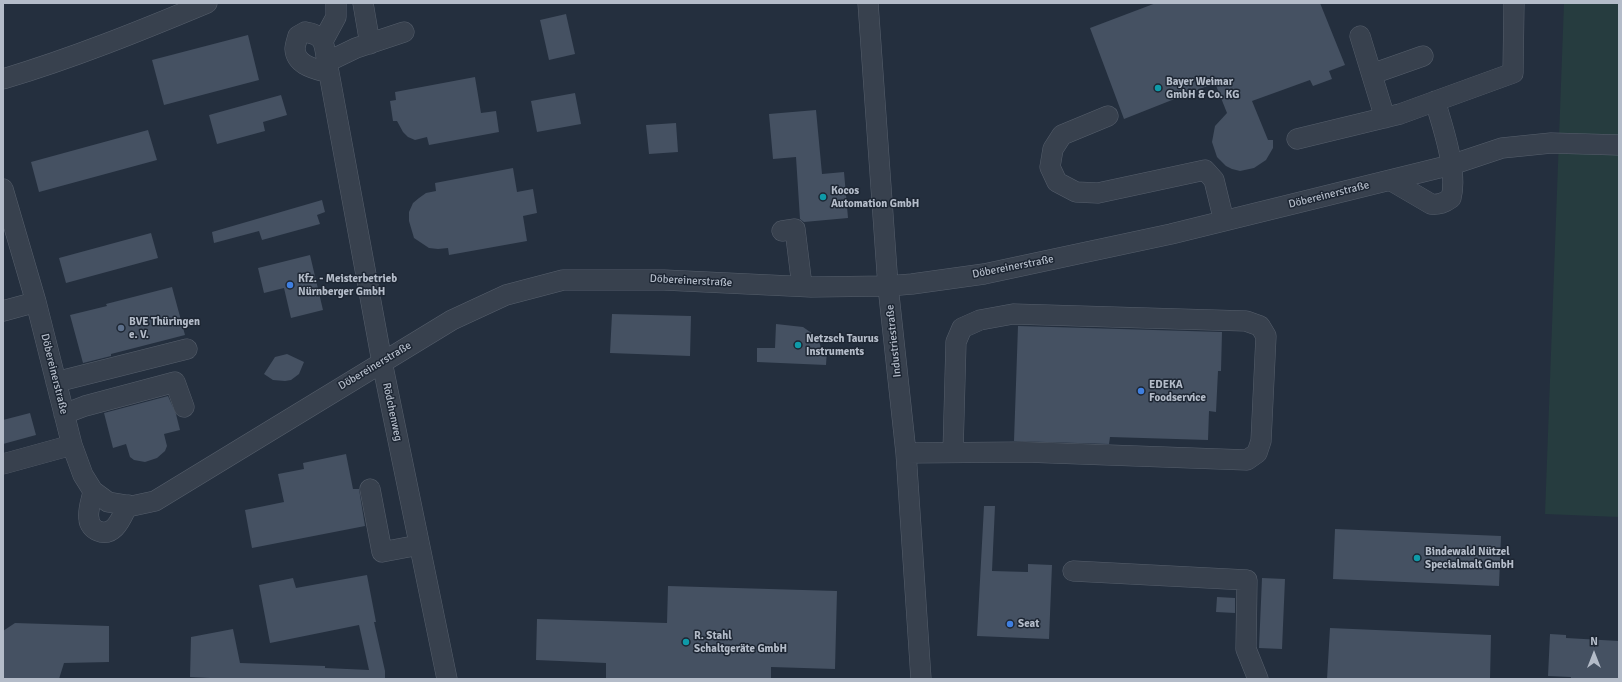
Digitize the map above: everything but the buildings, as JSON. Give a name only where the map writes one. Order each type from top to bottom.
[{"type":"street","points":[[3,79],[46,66],[114,41],[207,3]]},
{"type":"street","points":[[336,3],[336,17],[323,41],[315,33],[305,32],[298,36],[295,48],[298,59],[305,65],[328,68],[356,48],[404,32]]},
{"type":"street","points":[[363,3],[370,44]]},
{"type":"street","name":"Industriestraße","points":[[868,3],[888,286],[906,453],[921,679]]},
{"type":"street","points":[[1297,139],[1400,114],[1513,73],[1514,3]]},
{"type":"street","points":[[1360,36],[1385,118]]},
{"type":"street","name":"Rödchenweg","points":[[323,41],[382,362],[447,679]]},
{"type":"street","points":[[1372,74],[1422,56]]},
{"type":"street","points":[[1390,180],[1431,204],[1436,205],[1444,203],[1451,198],[1454,189],[1449,151],[1435,101]]},
{"type":"street","points":[[1108,116],[1062,135],[1053,149],[1050,167],[1057,182],[1076,192],[1098,193],[1205,170],[1214,180],[1224,220]]},
{"type":"street","name":"Döbereinerstraße","points":[[3,189],[6,206],[36,302],[72,445],[83,475],[93,491],[108,502],[132,506],[155,501],[452,320],[506,294],[563,280],[657,279],[802,286],[888,286],[984,274],[1224,220],[1390,180],[1451,165],[1502,148],[1551,143],[1619,145]]},
{"type":"street","points":[[782,231],[795,229],[802,286]]},
{"type":"street","points":[[3,311],[36,302]]},
{"type":"street","points":[[906,453],[1025,452],[1247,460],[1257,453],[1261,441],[1266,336],[1260,326],[1246,321],[1062,317],[1013,314],[999,315],[980,320],[962,328],[956,342],[953,452]]},
{"type":"street","points":[[56,382],[187,349]]},
{"type":"street","points":[[64,414],[85,406],[175,382],[184,407]]},
{"type":"street","points":[[3,464],[72,445]]},
{"type":"street","points":[[370,489],[382,552],[419,545]]},
{"type":"street","points":[[93,491],[88,514],[81,524],[98,531],[108,532],[116,527],[128,505]]},
{"type":"street","points":[[1073,571],[1247,580],[1246,649],[1258,679]]},
{"type":"green space","points":[[1564,3],[1619,3],[1619,517],[1545,514]]},
{"type":"place","name":"Bayer Weimar GmbH & Co. KG","points":[[1158,88]]},
{"type":"place","name":"Kocos Automation GmbH","points":[[823,197]]},
{"type":"place","name":"Kfz. - Meisterbetrieb Nürnberger GmbH","points":[[290,285]]},
{"type":"place","name":"BVE Thüringen e. V.","points":[[121,328]]},
{"type":"place","name":"Netzsch Taurus Instruments","points":[[798,345]]},
{"type":"place","name":"EDEKA Foodservice","points":[[1141,391]]},
{"type":"place","name":"Bindewald Nützel Specialmalt GmbH","points":[[1417,558]]},
{"type":"place","name":"Seat","points":[[1010,624]]},
{"type":"place","name":"R. Stahl Schaltgeräte GmbH","points":[[686,642]]}]
